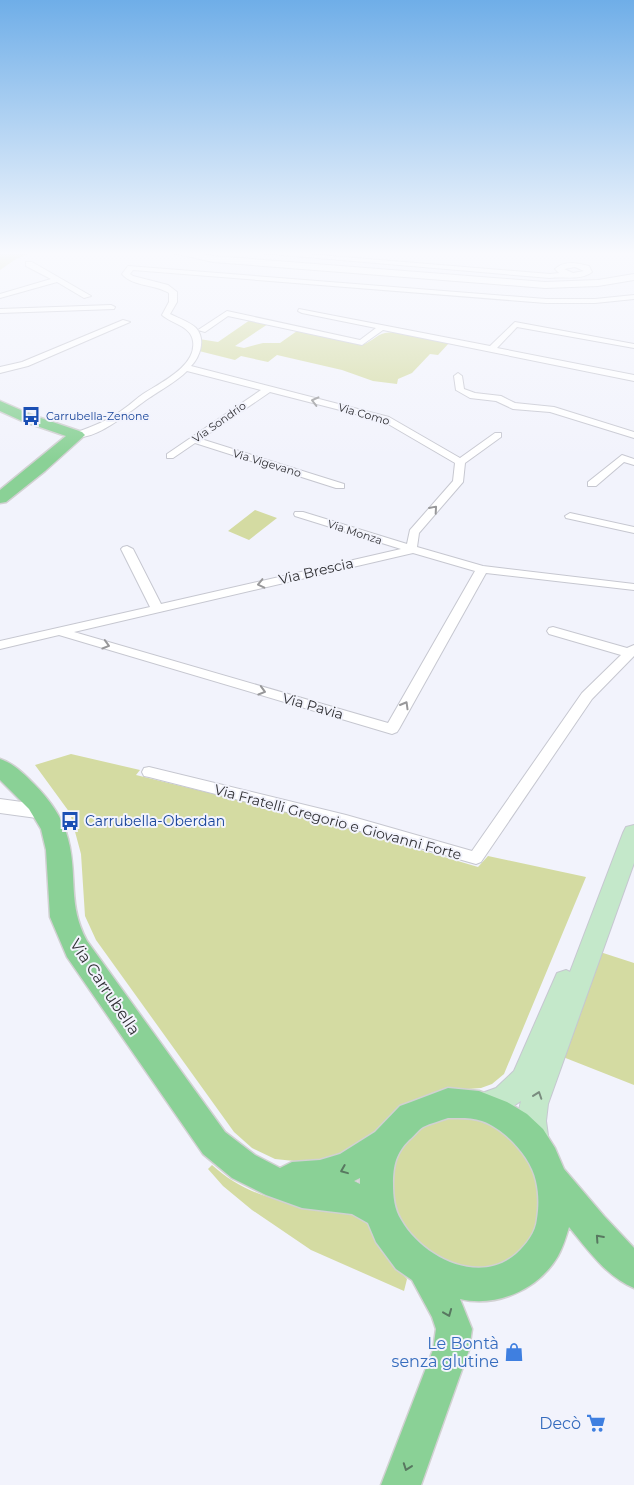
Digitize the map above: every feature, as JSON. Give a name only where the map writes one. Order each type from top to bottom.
[{"type":"main road","points":[[0,405],[27,418],[77,435]]},
{"type":"main road","points":[[0,498],[77,435]]},
{"type":"main road","name":"Via Carrubella","points":[[0,768],[29,794],[44,812],[53,828],[58,845],[63,917],[77,949],[202,1129],[226,1155],[244,1168],[303,1192],[338,1194],[364,1200],[379,1211]]},
{"type":"main road","points":[[535,1143],[532,1121],[534,1104],[634,833]]},
{"type":"main road","points":[[554,1180],[556,1207],[551,1233],[539,1256],[519,1273],[507,1279],[480,1285],[452,1282],[425,1270],[401,1251],[391,1238],[379,1211],[375,1176],[379,1156],[384,1144],[393,1131],[418,1112],[432,1106],[448,1103],[481,1106],[500,1101],[518,1088],[524,1080],[576,958],[607,906]]},
{"type":"main road","points":[[481,1106],[510,1120],[524,1130],[543,1154],[554,1180],[588,1225],[610,1250],[634,1271]]},
{"type":"main road","points":[[266,1178],[319,1178],[336,1174],[353,1167],[384,1144]]},
{"type":"main road","points":[[401,1485],[451,1350],[454,1329],[446,1308],[425,1270]]},
{"type":"street","points":[[77,435],[92,431],[128,411],[142,398],[166,385],[187,368],[196,351],[197,341],[193,330],[177,321]]},
{"type":"street","points":[[202,330],[215,321]]},
{"type":"street","points":[[264,321],[362,343],[382,327]]},
{"type":"street","points":[[354,321],[634,378]]},
{"type":"street","points":[[0,370],[25,364],[126,322]]},
{"type":"street","points":[[492,349],[515,324],[634,346]]},
{"type":"street","name":"Via Como","points":[[187,368],[386,419],[460,462]]},
{"type":"street","points":[[458,376],[460,390],[467,394],[498,398],[513,406],[550,409],[634,435]]},
{"type":"street","name":"Via Sondrio","points":[[170,456],[268,389]]},
{"type":"street","points":[[411,550],[414,532],[458,482],[460,462],[498,435]]},
{"type":"street","name":"Via Vigevano","points":[[194,440],[340,486]]},
{"type":"street","points":[[592,484],[622,458],[634,462]]},
{"type":"street","name":"Via Monza","points":[[299,514],[411,550]]},
{"type":"street","points":[[570,516],[634,530]]},
{"type":"street","points":[[127,549],[156,607]]},
{"type":"street","name":"Via Brescia","points":[[0,645],[156,607],[411,550],[482,569],[634,587]]},
{"type":"street","name":"Via Pavia","points":[[59,631],[392,729],[482,569]]},
{"type":"street","points":[[553,631],[632,651]]},
{"type":"street","name":"Via Fratelli Gregorio e Giovanni Forte","points":[[149,772],[346,821],[476,858],[587,696],[632,651]]},
{"type":"street","points":[[0,806],[44,812]]},
{"type":"green space","points":[[248,321],[256,321],[268,324],[235,346],[244,348],[263,343],[280,343],[297,331],[361,345],[382,334],[392,332],[449,343],[438,355],[430,354],[412,373],[398,379],[397,384],[373,381],[342,370],[277,355],[268,362],[241,356],[235,360],[199,351],[199,339],[218,342]]},
{"type":"green space","points":[[255,510],[277,518],[249,540],[228,531]]},
{"type":"green space","points":[[71,754],[140,770],[136,775],[316,819],[478,867],[488,856],[586,877],[504,1074],[492,1084],[481,1088],[443,1091],[401,1106],[371,1135],[340,1158],[304,1162],[275,1159],[252,1148],[234,1132],[96,940],[85,916],[81,854],[70,813],[35,765]]},
{"type":"green space","points":[[597,951],[634,963],[634,1085],[563,1057]]},
{"type":"green space","points":[[467,1115],[502,1127],[538,1166],[543,1229],[498,1273],[431,1264],[389,1210],[395,1149],[431,1119]]},
{"type":"green space","points":[[212,1165],[246,1188],[265,1196],[303,1205],[363,1213],[381,1251],[407,1279],[404,1291],[311,1250],[252,1210],[223,1186],[208,1169]]},
{"type":"place","name":"Carrubella-Zenone","points":[[31,416]]},
{"type":"place","name":"Carrubella-Oberdan","points":[[70,821]]},
{"type":"place","name":"Le Bontà senza glutine","points":[[514,1352]]},
{"type":"place","name":"Decò","points":[[596,1423]]}]
